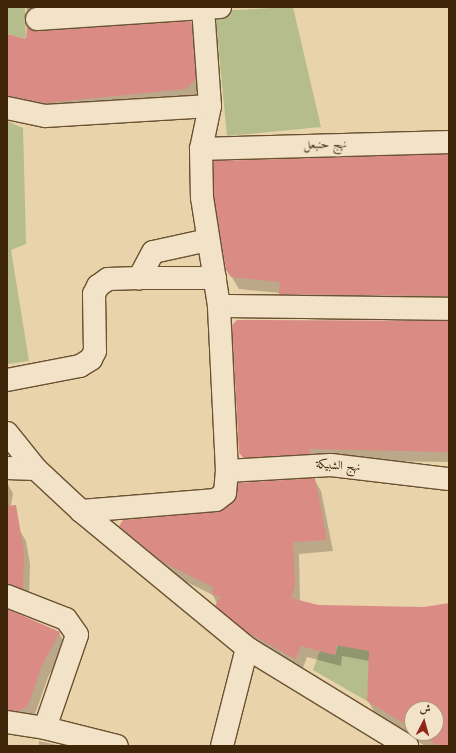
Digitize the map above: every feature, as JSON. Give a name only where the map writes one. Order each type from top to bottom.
[{"type":"street","points":[[37,19],[212,8],[210,106],[201,149],[208,240],[219,306],[227,471],[225,493],[216,500],[81,511]]},
{"type":"street","points":[[7,108],[46,116],[210,106]]},
{"type":"street","name":"نهج حنبعل","points":[[201,149],[449,142]]},
{"type":"street","points":[[139,278],[153,252],[208,240]]},
{"type":"street","points":[[7,380],[80,366],[91,359],[95,351],[94,294],[98,286],[108,279],[215,278]]},
{"type":"street","points":[[219,306],[449,309]]},
{"type":"street","points":[[7,433],[36,469],[81,511],[247,648],[407,746]]},
{"type":"street","name":"نهج الشبيكة","points":[[227,471],[331,465],[449,479]]},
{"type":"street","points":[[7,468],[36,469]]},
{"type":"street","points":[[7,596],[66,619],[77,635],[44,728]]},
{"type":"street","points":[[222,746],[247,648]]},
{"type":"street","points":[[7,722],[44,728],[117,746]]},
{"type":"green space","points":[[7,7],[25,7],[26,39],[7,34]]},
{"type":"green space","points":[[293,7],[321,127],[227,136],[215,11]]},
{"type":"green space","points":[[7,121],[23,128],[26,244],[11,250],[29,361],[7,364]]},
{"type":"green space","points":[[338,645],[370,651],[367,701],[313,670],[320,651],[335,655]]},
{"type":"building","points":[[191,21],[196,79],[186,89],[45,103],[7,95],[7,34],[26,39],[27,27],[38,31]]},
{"type":"building","points":[[449,154],[449,296],[279,294],[280,282],[231,277],[226,270],[214,197],[214,161]]},
{"type":"building","points":[[237,320],[449,321],[449,452],[309,449],[310,454],[244,458],[239,453],[232,325]]},
{"type":"building","points":[[315,478],[327,540],[293,542],[295,586],[291,598],[318,605],[424,607],[449,603],[449,746],[438,746],[431,741],[444,741],[444,701],[404,701],[404,723],[367,701],[369,651],[336,645],[335,655],[301,646],[295,659],[247,632],[215,606],[221,596],[212,595],[213,587],[164,563],[119,526],[123,520],[217,512],[236,499],[238,483]]},
{"type":"building","points":[[16,505],[24,552],[23,589],[7,584],[7,506]]},
{"type":"building","points":[[7,609],[60,632],[42,665],[28,706],[19,711],[7,710]]}]
